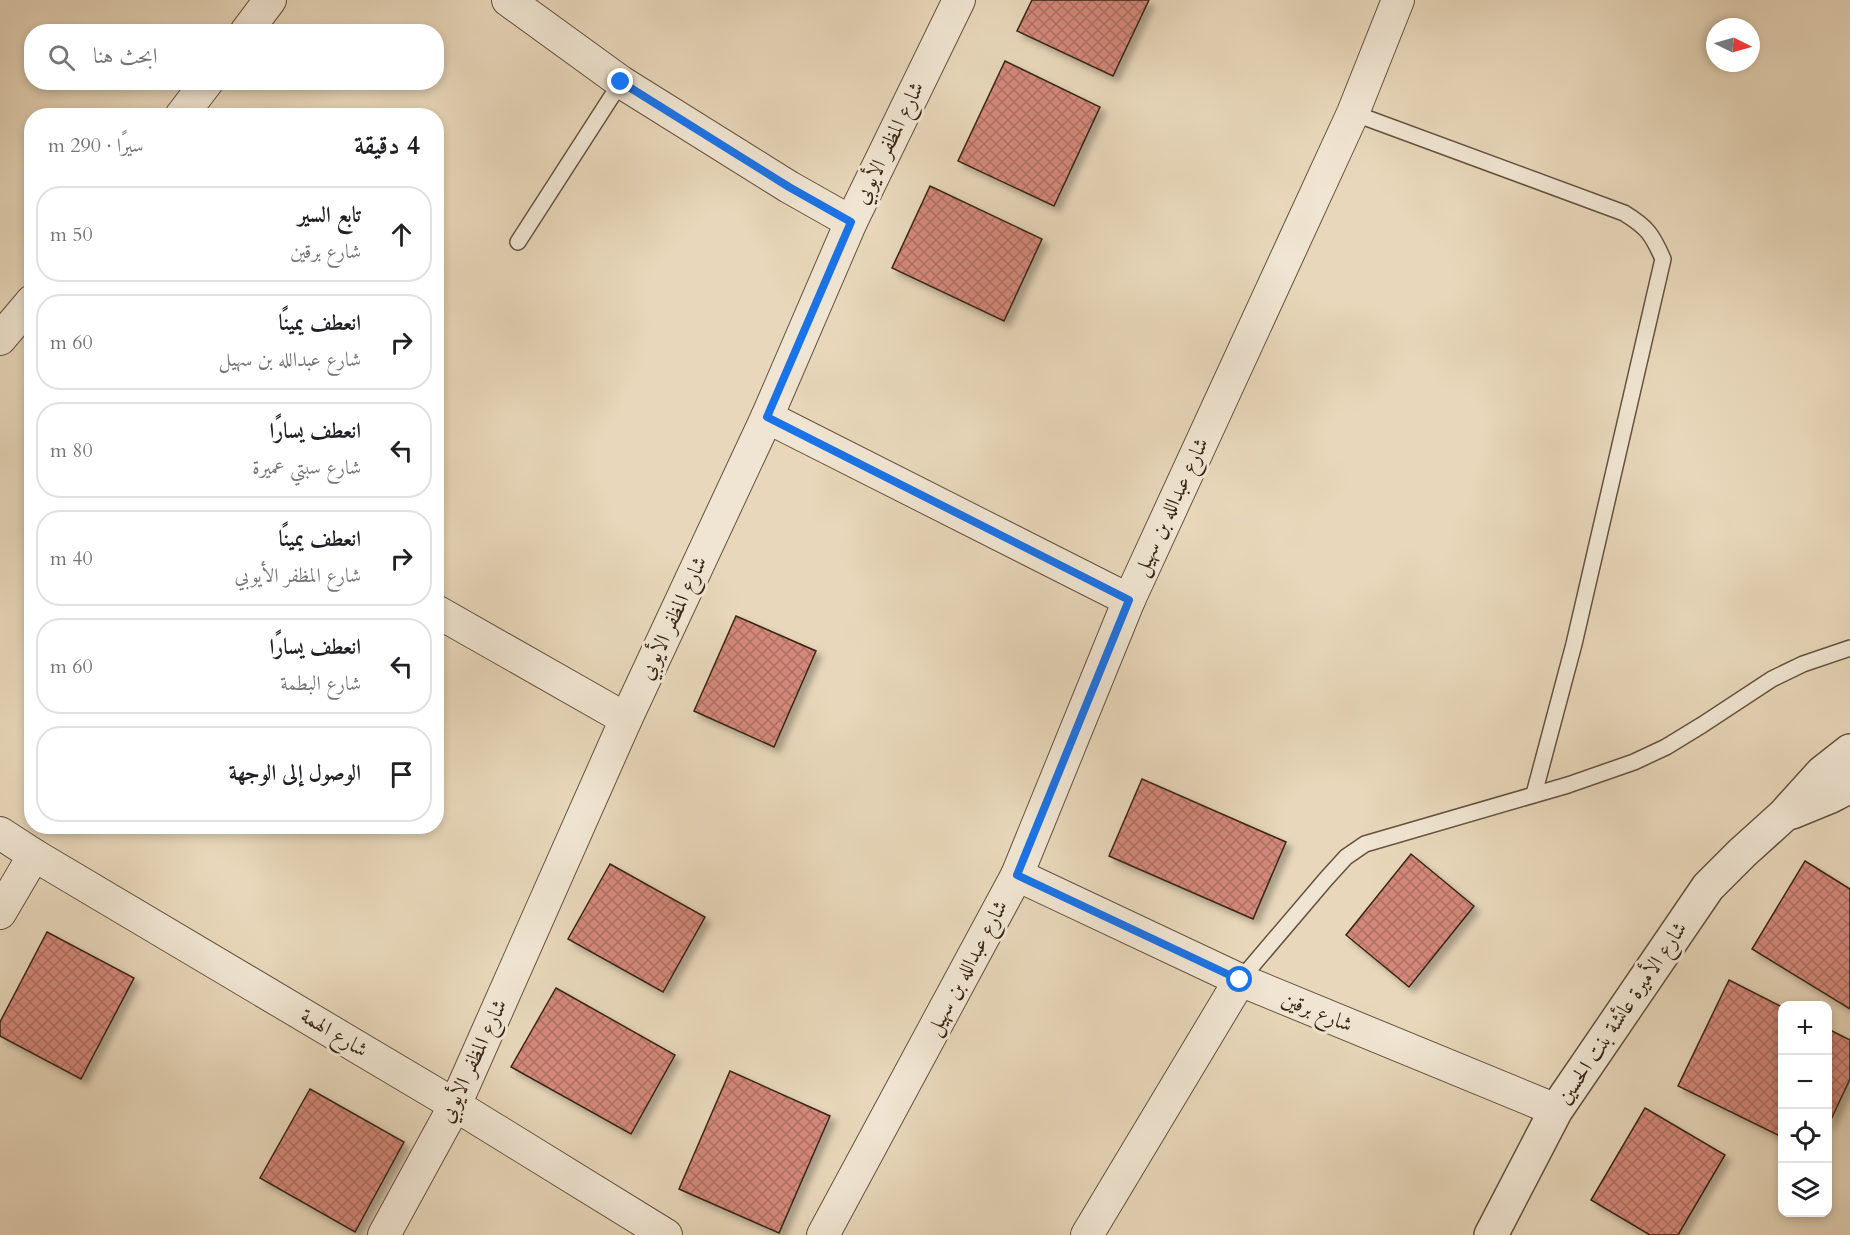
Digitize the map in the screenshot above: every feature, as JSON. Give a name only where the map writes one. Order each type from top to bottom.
[{"type":"street","points":[[252,24],[270,0]]},
{"type":"street","points":[[508,0],[621,82],[789,187],[851,222]]},
{"type":"street","name":"شارع المظفر الأيوبي","points":[[384,1235],[455,1105],[626,719],[767,417],[851,222],[959,0]]},
{"type":"street","name":"شارع عبدالله بن سهيل","points":[[823,1235],[1017,875],[1129,600],[1353,113],[1398,0]]},
{"type":"street","points":[[187,108],[201,90]]},
{"type":"street","points":[[0,339],[24,310]]},
{"type":"street","points":[[767,417],[1129,600]]},
{"type":"street","points":[[444,616],[626,719]]},
{"type":"street","name":"شارع الأميرة عائشة بنت الحسين","points":[[1491,1235],[1556,1110],[1708,888],[1784,814],[1822,773],[1850,751]]},
{"type":"street","name":"شارع الأميرة عائشة بنت الحسين","points":[[1784,814],[1808,806],[1850,786]]},
{"type":"street","name":"شارع الهمة","points":[[0,833],[455,1105],[666,1235]]},
{"type":"street","points":[[0,913],[34,855]]},
{"type":"street","name":"شارع برقين","points":[[1017,875],[1240,980],[1556,1110]]},
{"type":"street","points":[[1087,1235],[1240,980]]},
{"type":"lane","points":[[518,242],[621,82]]},
{"type":"lane","points":[[1353,113],[1624,213],[1642,224],[1654,239],[1663,259],[1574,644],[1534,794]]},
{"type":"lane","points":[[1240,980],[1346,857],[1365,844],[1601,774],[1666,747],[1772,679],[1803,664],[1850,648]]},
{"type":"building","points":[[1032,0],[1149,0],[1113,76],[1017,31]]},
{"type":"building","points":[[1005,61],[1100,107],[1054,206],[958,161]]},
{"type":"building","points":[[930,186],[1042,239],[1004,321],[892,268]]},
{"type":"building","points":[[736,616],[816,651],[774,747],[694,711]]},
{"type":"building","points":[[1142,779],[1286,842],[1253,919],[1109,856]]},
{"type":"building","points":[[1411,854],[1474,906],[1409,987],[1346,935]]},
{"type":"building","points":[[1805,861],[1850,889],[1850,1009],[1752,949]]},
{"type":"building","points":[[610,864],[705,917],[663,992],[568,939]]},
{"type":"building","points":[[47,932],[134,978],[81,1079],[0,1036],[0,1022]]},
{"type":"building","points":[[1729,980],[1778,1005],[1778,1135],[1678,1086]]},
{"type":"building","points":[[556,988],[675,1055],[631,1134],[511,1067]]},
{"type":"building","points":[[1832,1031],[1850,1040],[1850,1079],[1832,1117]]},
{"type":"building","points":[[730,1071],[830,1116],[779,1233],[679,1189]]},
{"type":"building","points":[[310,1089],[404,1142],[355,1232],[260,1178]]},
{"type":"building","points":[[1645,1108],[1725,1155],[1678,1235],[1650,1235],[1591,1200]]},
{"type":"route","points":[[621,82],[789,187],[851,222],[767,417],[1129,600],[1017,875],[1240,980]]}]
